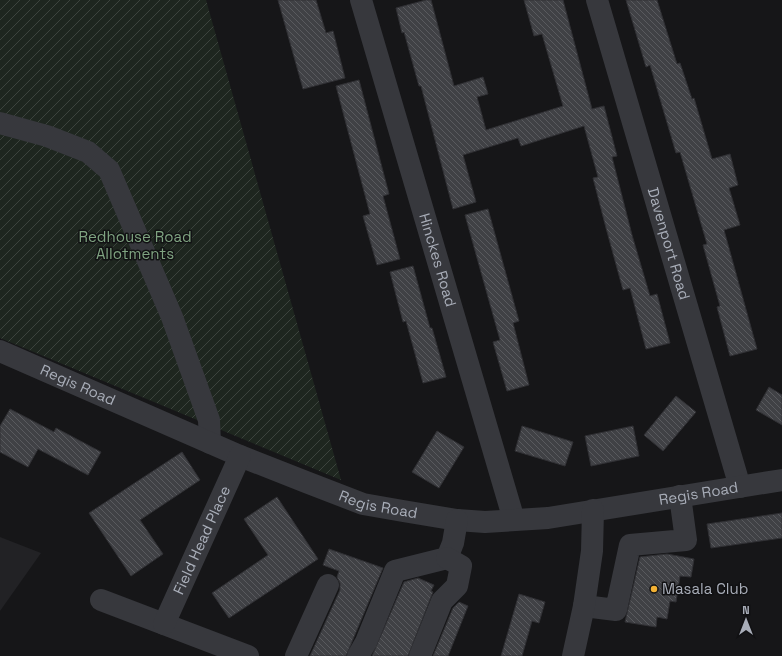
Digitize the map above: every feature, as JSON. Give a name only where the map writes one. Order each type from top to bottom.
[{"type":"street","name":"Hinckes Road","points":[[361,0],[514,520]]},
{"type":"street","name":"Davenport Road","points":[[597,0],[740,487]]},
{"type":"street","points":[[0,123],[47,136],[88,152],[109,170],[172,317],[209,420],[210,443]]},
{"type":"street","name":"Regis Road","points":[[0,351],[240,456],[363,504],[457,520],[485,522],[548,518],[782,480]]},
{"type":"street","name":"Field Head Place","points":[[164,624],[240,456]]},
{"type":"street","points":[[584,606],[616,610],[630,545],[686,540],[680,496]]},
{"type":"street","points":[[573,656],[584,606],[592,551],[593,510]]},
{"type":"street","points":[[447,558],[453,543],[457,520]]},
{"type":"street","points":[[358,656],[366,642],[395,571],[447,558],[461,566],[457,586],[442,601],[420,656]]},
{"type":"street","points":[[296,656],[328,585]]},
{"type":"street","points":[[101,600],[247,656]]},
{"type":"shaded area","points":[[0,537],[41,553],[0,611]]},
{"type":"green space","name":"Redhouse Road Allotments","points":[[0,0],[206,0],[341,480],[0,338]]},
{"type":"building","points":[[278,0],[316,0],[326,33],[333,31],[345,78],[303,89]]},
{"type":"building","points":[[431,0],[454,86],[483,77],[488,94],[477,97],[486,130],[563,106],[542,34],[534,36],[524,0],[563,0],[592,109],[604,106],[617,156],[612,157],[632,235],[650,296],[657,294],[670,343],[646,349],[630,288],[623,290],[593,178],[598,177],[584,126],[521,146],[518,138],[463,155],[476,202],[453,209],[421,86],[419,86],[404,32],[402,33],[396,8]]},
{"type":"building","points":[[626,0],[657,0],[677,64],[680,63],[692,99],[694,98],[712,159],[730,154],[738,185],[729,188],[740,225],[724,230],[757,349],[730,356],[717,307],[720,306],[703,245],[707,244],[680,152],[676,153],[650,65],[646,67]]},
{"type":"building","points":[[359,80],[389,194],[383,196],[400,259],[377,265],[363,216],[370,214],[336,86]]},
{"type":"building","points":[[488,209],[519,321],[513,323],[529,385],[507,391],[493,342],[500,340],[465,215]]},
{"type":"building","points":[[413,266],[430,328],[432,328],[446,377],[423,383],[406,321],[403,322],[390,272]]},
{"type":"building","points":[[769,387],[782,395],[782,425],[756,410]]},
{"type":"building","points":[[676,396],[696,412],[663,451],[644,435]]},
{"type":"building","points":[[10,409],[54,432],[56,428],[101,452],[88,475],[38,449],[28,467],[0,452],[0,426]]},
{"type":"building","points":[[522,426],[573,442],[565,466],[515,451]]},
{"type":"building","points":[[633,426],[639,456],[591,466],[585,436]]},
{"type":"building","points":[[437,431],[464,447],[439,488],[412,472]]},
{"type":"building","points":[[182,452],[200,480],[140,520],[163,554],[131,576],[89,513]]},
{"type":"building","points":[[277,497],[318,559],[229,618],[212,593],[268,555],[244,519]]},
{"type":"building","points":[[782,513],[782,538],[711,548],[707,524]]},
{"type":"building","points":[[329,549],[383,568],[346,656],[310,656],[340,590],[340,583],[337,577],[339,571],[323,565]]},
{"type":"building","name":"Masala Club","points":[[667,554],[694,559],[691,577],[680,576],[676,602],[670,601],[667,619],[657,617],[656,627],[625,622],[640,557]]},
{"type":"building","points":[[418,578],[434,585],[431,591],[433,592],[408,656],[372,656],[404,582]]},
{"type":"building","points":[[519,594],[545,602],[539,623],[532,621],[522,656],[501,656]]},
{"type":"building","points":[[459,602],[468,606],[448,656],[433,656],[453,608]]},
{"type":"place","name":"Masala Club","points":[[654,589]]}]
